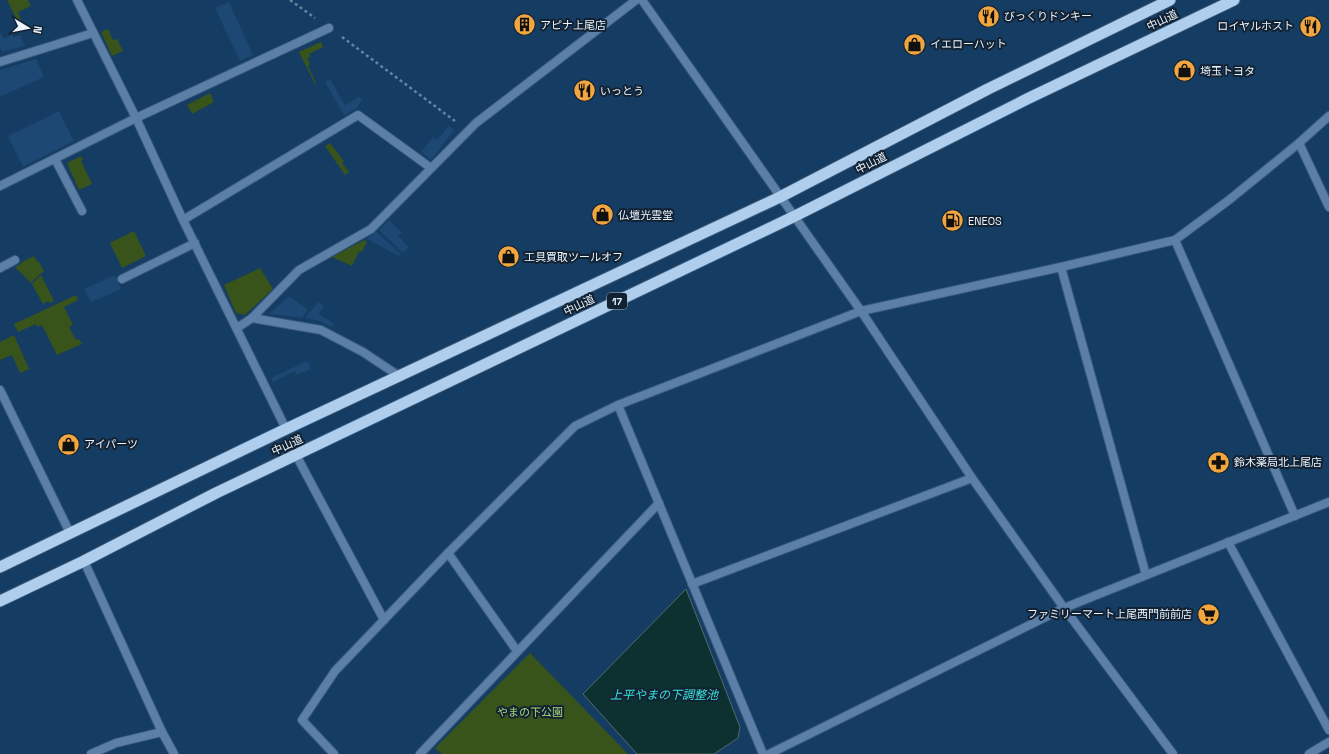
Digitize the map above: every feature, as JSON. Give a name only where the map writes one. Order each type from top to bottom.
[{"type":"highway","name":"中山道","points":[[0,567],[286,429],[780,197],[988,89],[1170,0]]},
{"type":"highway","name":"中山道","points":[[0,601],[84,561],[216,493],[795,216],[1027,99],[1234,0]]},
{"type":"street","points":[[77,0],[136,118],[183,220],[286,429]]},
{"type":"street","points":[[237,328],[252,318],[299,270],[371,229],[476,123],[636,0]]},
{"type":"street","points":[[642,0],[861,311],[972,478],[1064,608],[1173,754]]},
{"type":"street","points":[[0,186],[136,118],[329,28]]},
{"type":"street","points":[[0,62],[93,33]]},
{"type":"street","points":[[183,220],[358,115],[431,168]]},
{"type":"street","points":[[334,754],[302,720],[335,671],[448,553],[575,426],[618,405],[861,311],[1062,267],[1175,240],[1229,200],[1299,143],[1329,116]]},
{"type":"street","points":[[1299,143],[1329,207]]},
{"type":"street","points":[[55,159],[82,212]]},
{"type":"street","points":[[1175,240],[1295,516]]},
{"type":"street","points":[[122,279],[195,243]]},
{"type":"street","points":[[0,268],[16,260]]},
{"type":"street","points":[[1062,267],[1146,575]]},
{"type":"street","points":[[252,318],[321,330],[364,352],[399,376]]},
{"type":"street","points":[[0,390],[70,533]]},
{"type":"street","points":[[618,405],[763,754]]},
{"type":"street","points":[[296,455],[384,620]]},
{"type":"street","points":[[692,584],[972,478]]},
{"type":"street","points":[[769,754],[1064,608],[1329,502]]},
{"type":"street","points":[[420,754],[659,504]]},
{"type":"street","points":[[1228,542],[1329,730]]},
{"type":"street","points":[[448,553],[517,651]]},
{"type":"street","points":[[84,561],[162,732],[174,754]]},
{"type":"street","points":[[92,754],[116,743],[162,732]]},
{"type":"street","points":[[1309,754],[1329,742]]},
{"type":"path","points":[[290,0],[364,52],[468,131]]},
{"type":"shaded area","points":[[229,2],[253,55],[240,61],[215,8]]},
{"type":"shaded area","points":[[0,32],[4,39],[12,35],[14,37],[20,35],[25,46],[2,52],[0,48]]},
{"type":"shaded area","points":[[36,59],[44,77],[0,97],[0,70]]},
{"type":"shaded area","points":[[330,79],[345,105],[359,97],[362,99],[357,108],[344,115],[325,82]]},
{"type":"shaded area","points":[[59,111],[74,141],[23,167],[8,136]]},
{"type":"shaded area","points":[[449,126],[454,130],[431,160],[421,152],[433,137],[437,140]]},
{"type":"shaded area","points":[[389,220],[402,233],[398,236],[409,247],[403,253],[379,230]]},
{"type":"shaded area","points":[[375,231],[401,254],[399,256],[367,239]]},
{"type":"shaded area","points":[[115,275],[121,289],[91,302],[84,289]]},
{"type":"shaded area","points":[[289,296],[308,310],[302,318],[270,314],[270,313]]},
{"type":"shaded area","points":[[318,302],[324,306],[319,314],[334,324],[331,327],[320,321],[305,318]]},
{"type":"shaded area","points":[[307,361],[311,369],[297,375],[295,371],[273,382],[271,378]]},
{"type":"green space","points":[[7,0],[28,0],[31,6],[18,12],[21,20],[18,22]]},
{"type":"green space","points":[[108,29],[113,40],[117,39],[123,51],[112,56],[101,32]]},
{"type":"green space","points":[[321,42],[323,47],[309,54],[311,57],[307,58],[310,64],[308,66],[316,83],[315,84],[299,52]]},
{"type":"green space","points":[[210,93],[214,102],[192,114],[187,105]]},
{"type":"green space","points":[[330,143],[344,161],[342,163],[349,172],[345,175],[325,146]]},
{"type":"green space","points":[[81,156],[83,160],[81,161],[92,184],[79,190],[67,163]]},
{"type":"green space","points":[[134,231],[146,256],[122,268],[110,243]]},
{"type":"green space","points":[[364,240],[367,242],[362,252],[359,251],[352,266],[332,257]]},
{"type":"green space","points":[[34,256],[44,272],[31,283],[15,267]]},
{"type":"green space","points":[[260,268],[273,289],[245,315],[236,313],[224,285]]},
{"type":"green space","points":[[41,275],[54,301],[50,303],[48,301],[43,304],[32,284]]},
{"type":"green space","points":[[76,295],[78,300],[64,307],[73,325],[69,327],[76,340],[79,339],[82,344],[57,355],[42,325],[37,327],[36,324],[18,332],[14,324]]},
{"type":"green space","points":[[14,335],[29,369],[20,373],[12,355],[0,360],[0,342]]},
{"type":"green space","name":"やまの下公園","points":[[530,653],[628,754],[442,754],[435,748]]},
{"type":"water","name":"上平やまの下調整池","points":[[686,589],[740,727],[738,738],[714,754],[637,754],[583,694]]},
{"type":"place","name":"びっくりドンキー","points":[[988,16]]},
{"type":"place","name":"アピナ上尾店","points":[[524,25]]},
{"type":"place","name":"ロイヤルホスト","points":[[1310,26]]},
{"type":"place","name":"イエローハット","points":[[914,44]]},
{"type":"place","name":"埼玉トヨタ","points":[[1184,71]]},
{"type":"place","name":"いっとう","points":[[585,91]]},
{"type":"place","name":"仏壇光雲堂","points":[[602,215]]},
{"type":"place","name":"ENEOS","points":[[952,221]]},
{"type":"place","name":"工具買取ツールオフ","points":[[509,257]]},
{"type":"place","name":"アイパーツ","points":[[68,444]]},
{"type":"place","name":"鈴木薬局北上尾店","points":[[1219,462]]},
{"type":"place","name":"ファミリーマート上尾西門前前店","points":[[1208,614]]}]
